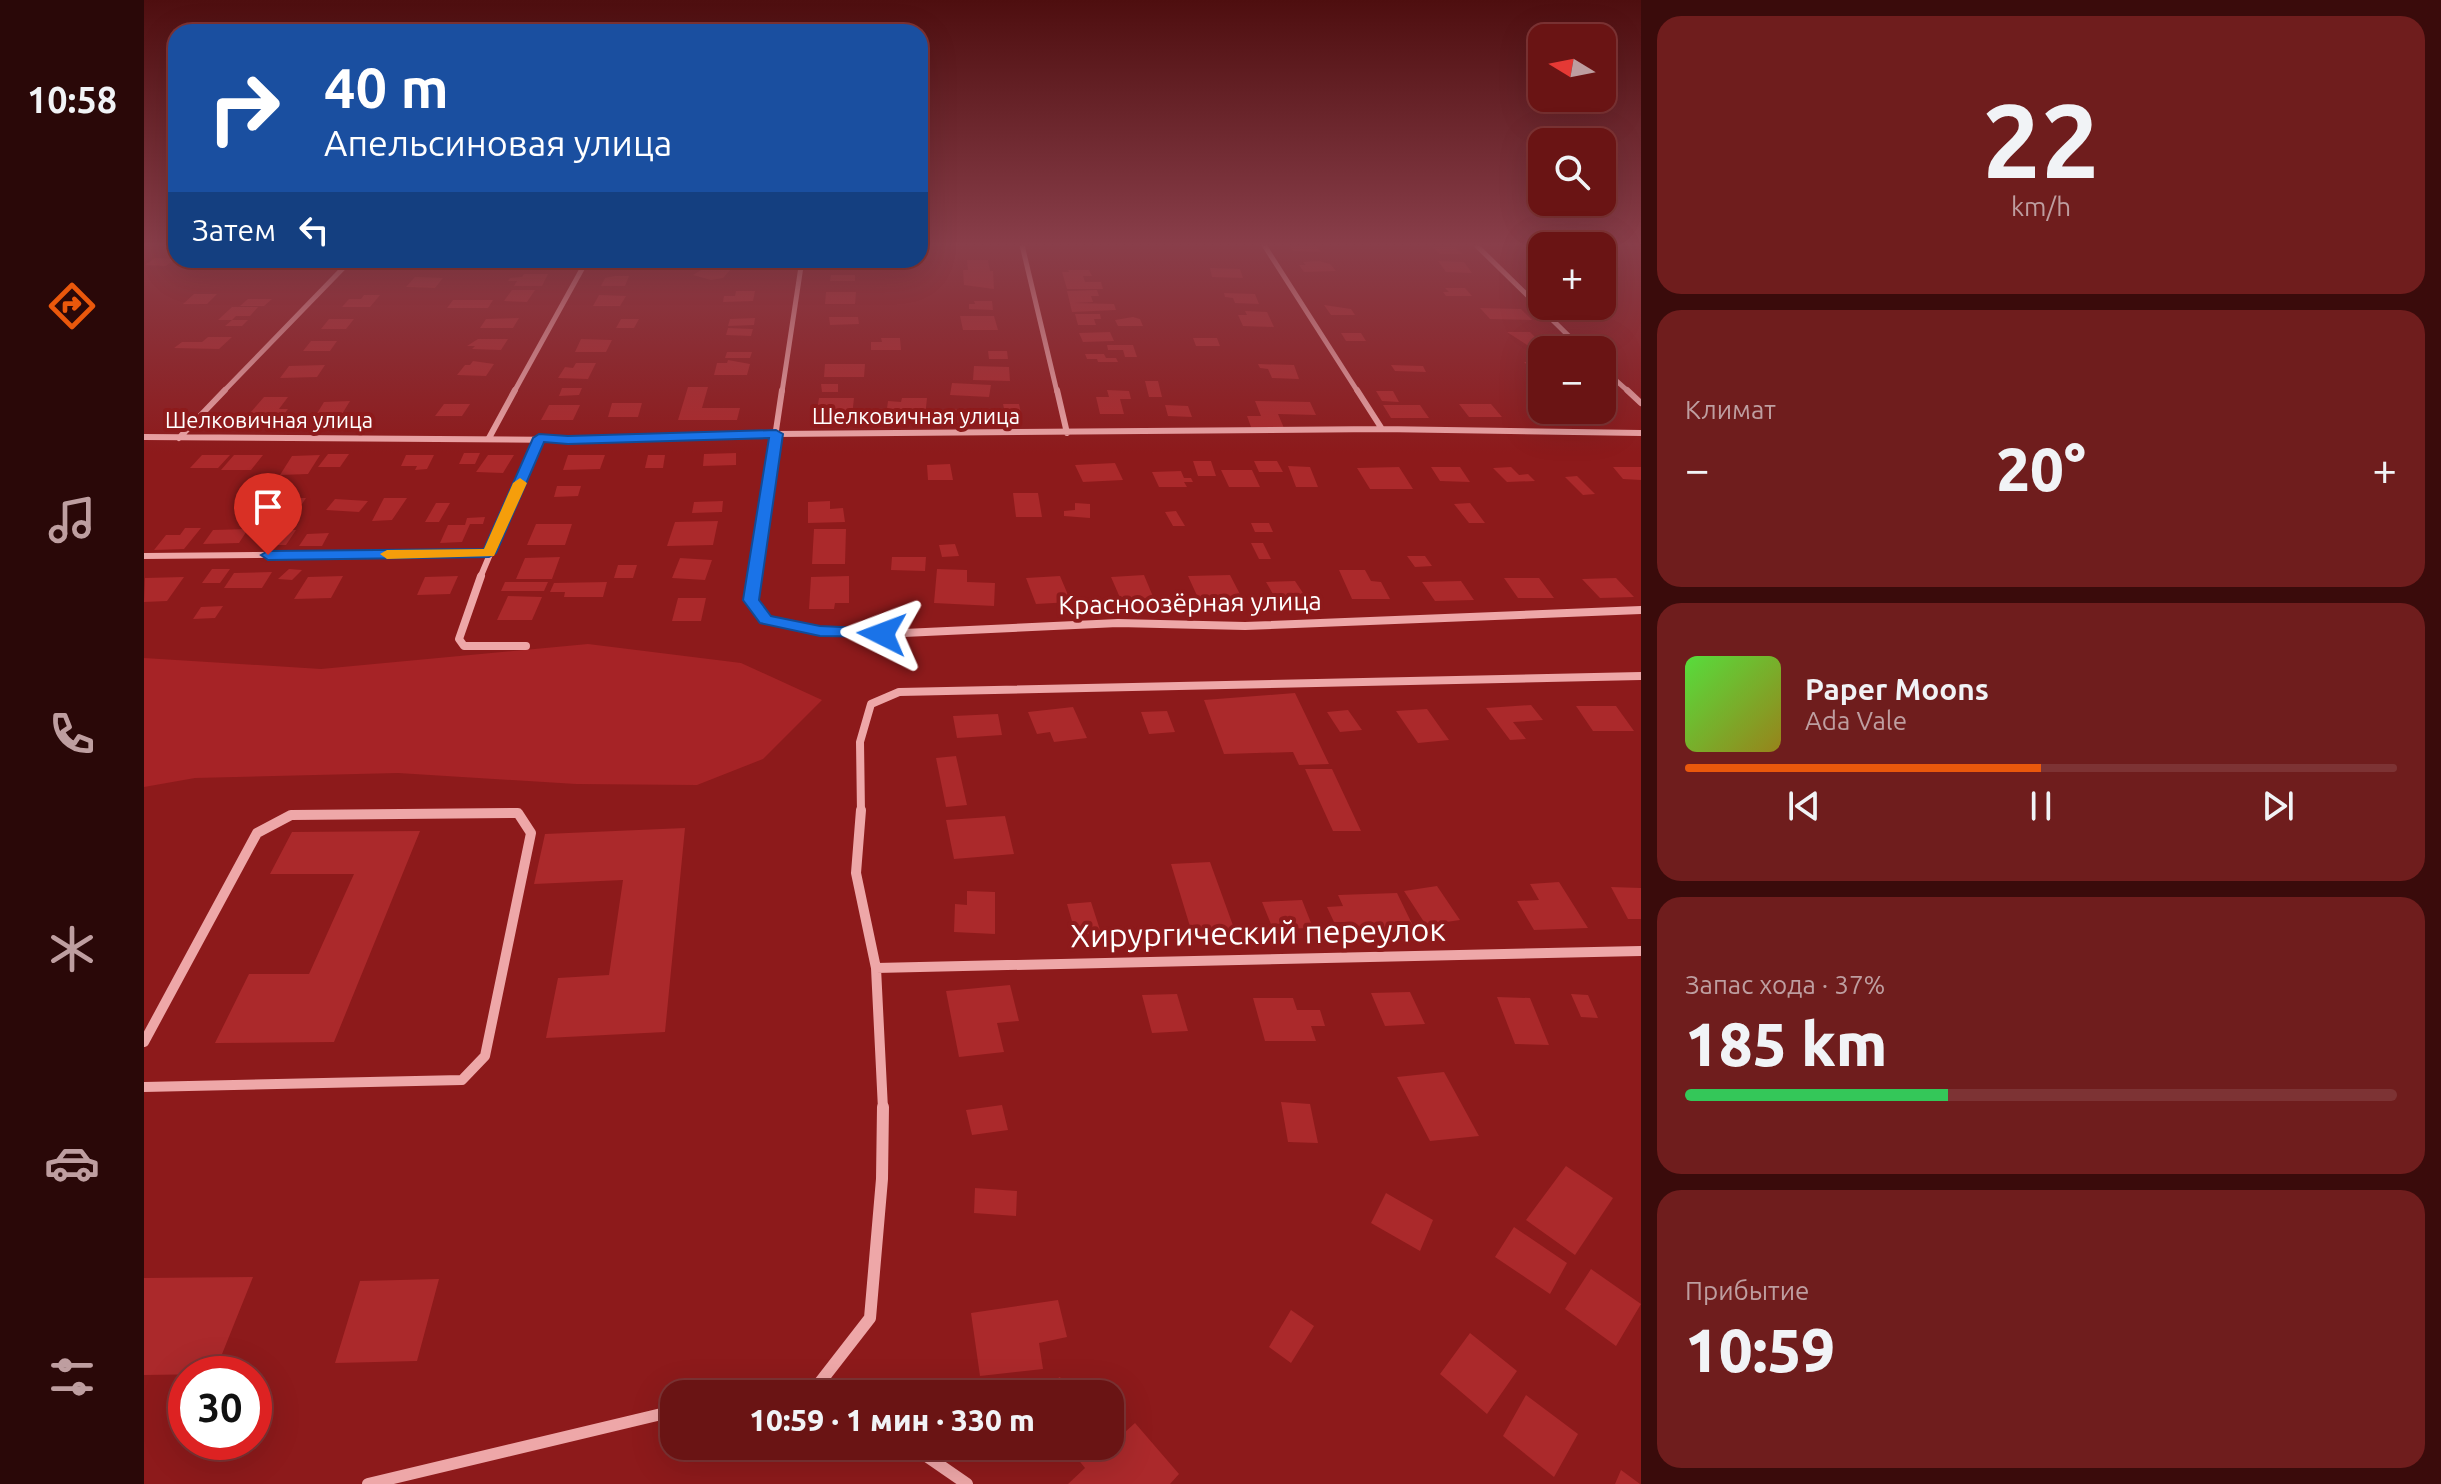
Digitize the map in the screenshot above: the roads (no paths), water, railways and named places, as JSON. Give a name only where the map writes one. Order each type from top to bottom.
[{"type":"street","points":[[179,438],[299,314]]},
{"type":"street","points":[[489,438],[557,314]]},
{"type":"street","points":[[776,434],[794,314]]},
{"type":"street","points":[[1039,314],[1067,433]]},
{"type":"street","points":[[1308,314],[1382,429]]},
{"type":"street","points":[[1547,314],[1569,336]]},
{"type":"street","points":[[1616,381],[1641,403]]},
{"type":"street","name":"Шелковичная улица","points":[[144,437],[568,440],[776,434],[1382,429],[1641,433]]},
{"type":"street","name":"Красноозёрная улица","points":[[776,434],[751,600],[766,619],[820,631],[882,634],[979,627],[1118,623],[1245,626],[1641,610]]},
{"type":"street","points":[[526,646],[464,646],[459,639],[489,553],[539,438]]},
{"type":"street","points":[[144,556],[489,553]]},
{"type":"street","points":[[822,1380],[870,1318],[882,1179],[883,1113],[876,968],[856,873],[861,810],[860,742],[871,704],[899,692],[1641,676]]},
{"type":"street","points":[[144,1042],[257,833],[291,815],[518,813],[531,833],[485,1056],[462,1080],[144,1087]]},
{"type":"street","name":"Хирургический переулок","points":[[876,968],[1641,951]]},
{"type":"street","points":[[368,1484],[660,1414]]},
{"type":"street","points":[[932,1460],[967,1484]]}]
